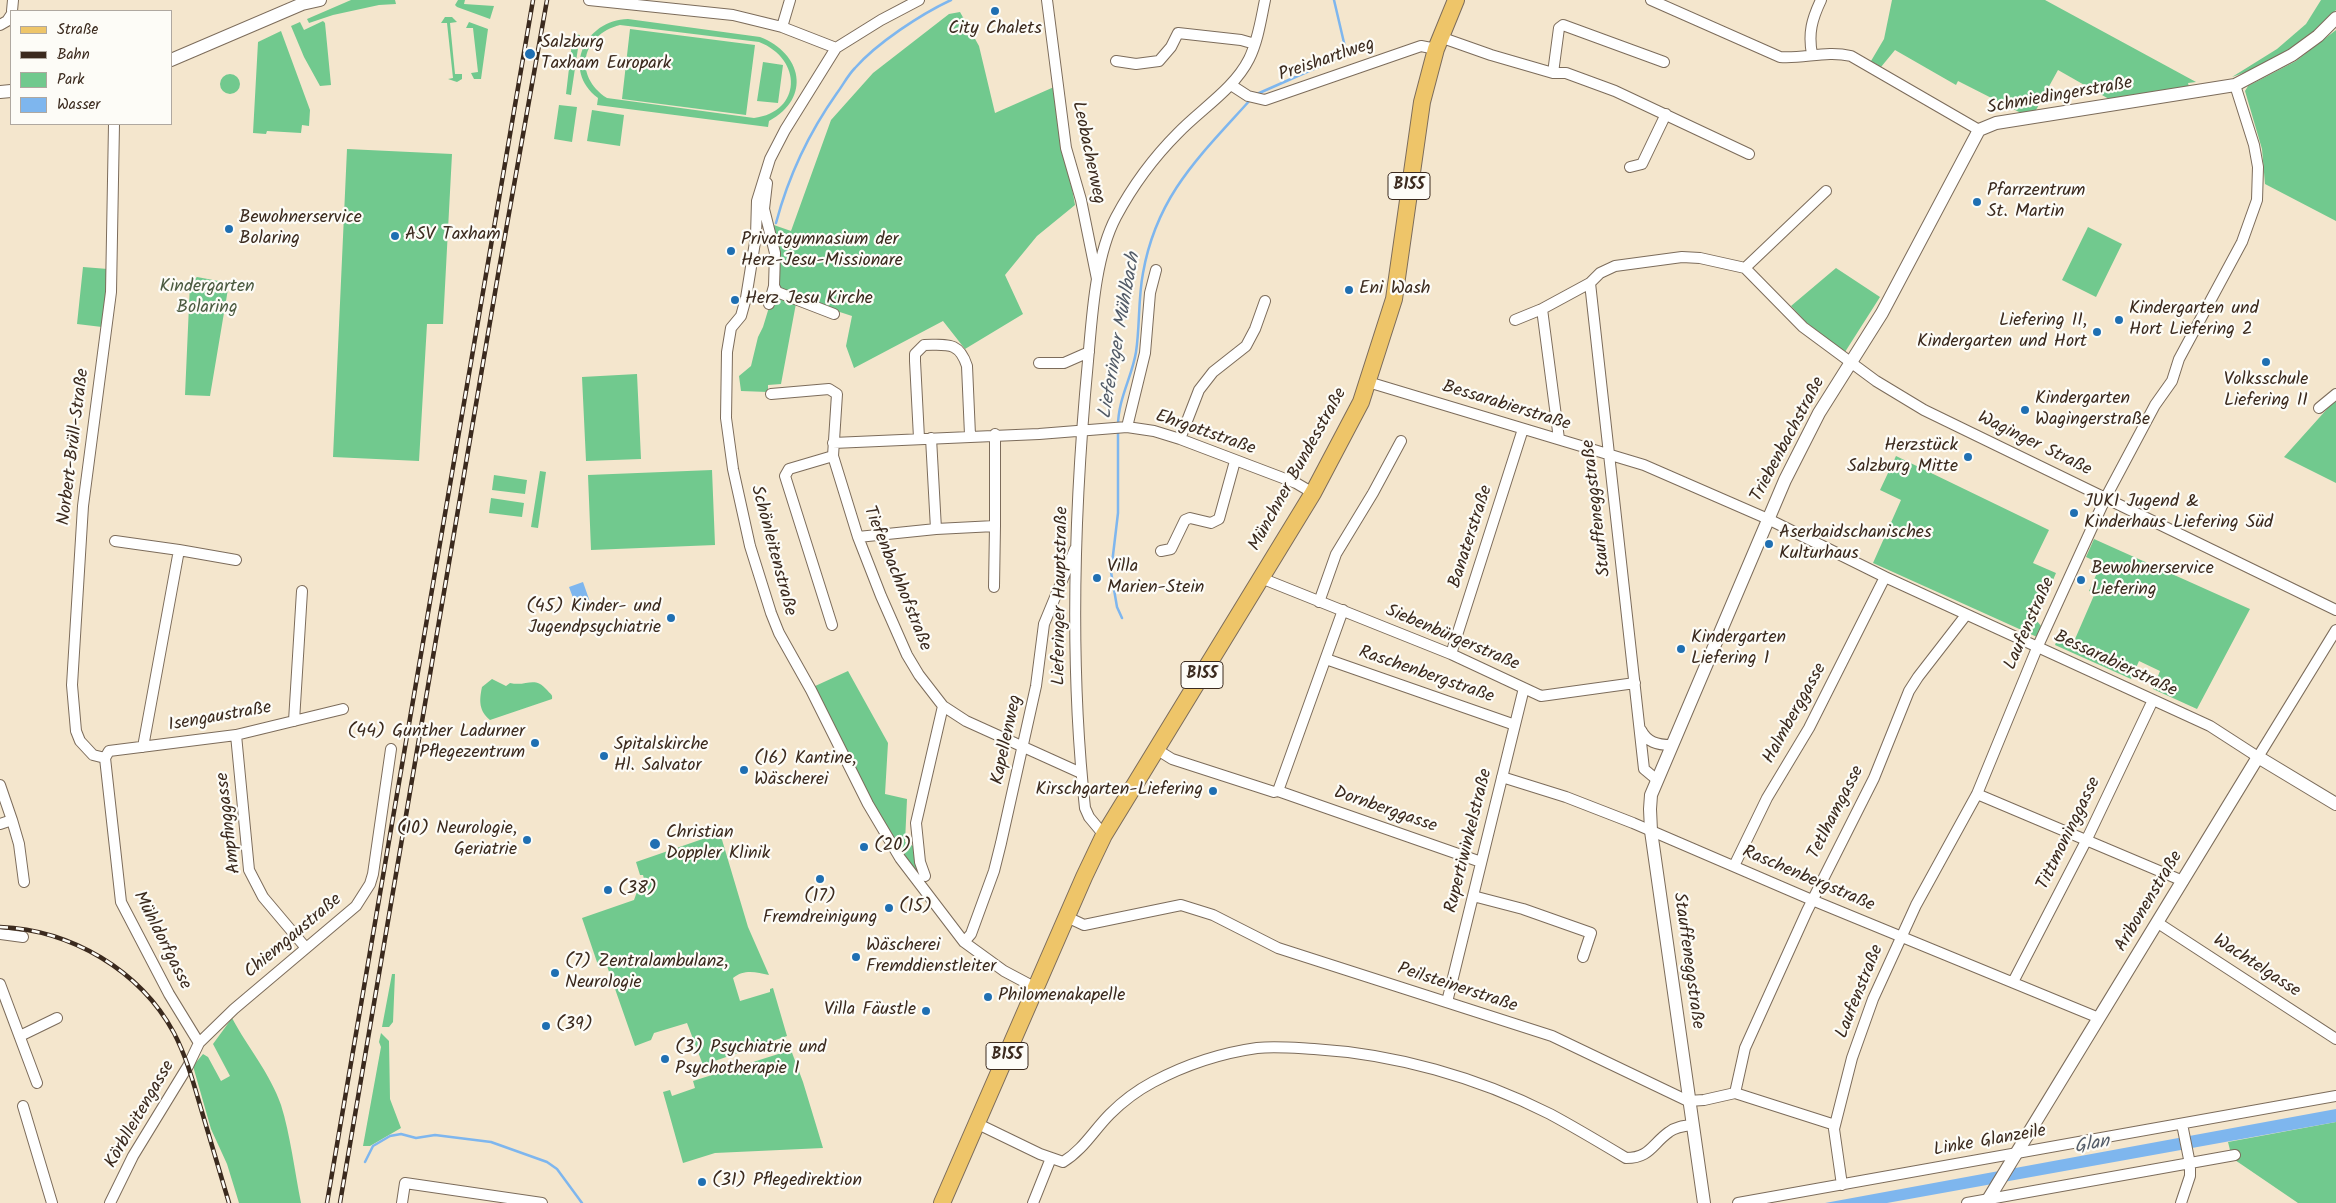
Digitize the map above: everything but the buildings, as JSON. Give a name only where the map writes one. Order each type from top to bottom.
[{"type":"main road","name":"Münchner Bundesstraße","points":[[1104,835],[1313,493],[1361,402],[1387,324],[1398,275],[1422,102],[1439,43],[1456,0]]},
{"type":"main road","name":"B155","points":[[942,1203],[978,1124],[1066,917],[1104,835]]},
{"type":"street","points":[[172,60],[304,2],[320,0]]},
{"type":"street","points":[[589,0],[722,13],[782,27],[836,48],[881,20],[919,0]]},
{"type":"street","points":[[782,27],[790,0]]},
{"type":"street","name":"Leobacherweg","points":[[1047,0],[1066,148],[1081,200],[1097,283]]},
{"type":"street","name":"Lieferinger Hauptstraße","points":[[1104,835],[1089,817],[1085,808],[1077,710],[1078,543],[1082,430],[1097,283],[1115,218],[1163,148],[1231,84],[1249,59],[1255,44],[1265,0]]},
{"type":"street","name":"Schmiedingerstraße","points":[[1651,0],[1780,58],[1798,58],[1812,54],[1838,53],[1850,56],[1878,70],[1979,130],[1996,123],[2235,85],[2292,55],[2318,36],[2336,18]]},
{"type":"street","points":[[1812,54],[1809,39],[1811,21],[1821,0]]},
{"type":"street","points":[[1553,72],[1559,28],[1563,25],[1664,62]]},
{"type":"street","points":[[1116,61],[1125,64],[1136,64],[1159,61],[1171,47],[1178,33],[1241,40],[1255,44]]},
{"type":"street","name":"Preishartlweg","points":[[1231,84],[1252,98],[1265,100],[1421,46],[1439,43],[1553,72],[1566,73],[1615,91],[1749,154]]},
{"type":"street","name":"Schönleitenstraße","points":[[836,48],[784,130],[770,159],[756,201],[756,236],[744,310],[731,328],[727,352],[726,418],[750,546],[779,633],[816,698],[868,804],[900,858],[964,942],[1004,971],[1036,988]]},
{"type":"street","name":"Laufenstraße","points":[[1842,1185],[1834,1129],[1855,1051],[1874,999],[1916,905],[1977,794],[2038,648],[2106,498],[2155,405],[2172,381],[2177,363],[2242,242],[2254,209],[2258,185],[2258,167],[2254,145],[2235,85]]},
{"type":"street","points":[[1630,167],[1642,164],[1666,114]]},
{"type":"street","name":"Norbert-Brüll-Straße","points":[[105,758],[93,755],[80,742],[76,731],[72,685],[82,516],[111,292],[114,125]]},
{"type":"street","name":"Triebenbachstraße","points":[[1656,779],[1768,519],[1819,413],[1882,313],[1979,130]]},
{"type":"street","name":"Schönleitenstraße","points":[[768,304],[774,286],[775,253],[764,209],[770,159]]},
{"type":"street","points":[[1515,320],[1542,309],[1590,284],[1600,273],[1615,266],[1682,257],[1700,258],[1745,268],[1826,191]]},
{"type":"street","name":"Waginger Straße","points":[[1745,268],[1802,328],[1876,382],[1924,410],[2336,610]]},
{"type":"street","points":[[1121,428],[1144,353],[1150,293],[1156,270]]},
{"type":"street","name":"Stauffeneggstraße","points":[[1590,284],[1644,768],[1656,779],[1650,809],[1651,831],[1704,1203]]},
{"type":"street","points":[[774,286],[781,295],[834,314]]},
{"type":"street","points":[[1180,440],[1199,390],[1213,372],[1246,346],[1256,329],[1265,301]]},
{"type":"street","points":[[1542,309],[1559,439]]},
{"type":"street","points":[[920,438],[915,354],[924,345],[948,344],[958,348],[965,358],[970,435]]},
{"type":"street","points":[[1039,363],[1064,364],[1089,352]]},
{"type":"street","name":"Bessarabierstraße","points":[[1368,382],[1644,466],[1768,519],[1966,615],[2210,726],[2258,758]]},
{"type":"street","name":"Tiefenbachhofstraße","points":[[771,394],[829,389],[837,394],[833,456],[858,537],[907,655],[923,681],[943,706],[966,721],[1081,772]]},
{"type":"street","points":[[2319,408],[2336,394]]},
{"type":"street","name":"Ehrgottstraße","points":[[833,443],[970,435],[1039,434],[1121,428],[1154,431],[1296,483],[1313,493]]},
{"type":"street","name":"Banaterstraße","points":[[1452,654],[1524,429]]},
{"type":"street","points":[[994,586],[995,434]]},
{"type":"street","points":[[931,438],[936,529]]},
{"type":"street","points":[[1320,602],[1336,554],[1374,493],[1401,441]]},
{"type":"street","points":[[832,625],[785,476],[789,469],[833,456]]},
{"type":"street","points":[[1161,551],[1171,550],[1185,520],[1214,522],[1220,516],[1233,461]]},
{"type":"street","points":[[858,537],[936,529],[995,526]]},
{"type":"street","points":[[115,541],[236,560]]},
{"type":"street","name":"Kapellenweg","points":[[964,942],[971,934],[994,871],[1024,746],[1036,686],[1044,624],[1078,543]]},
{"type":"street","points":[[143,747],[179,550]]},
{"type":"street","name":"Halmberggasse","points":[[1734,866],[1767,798],[1810,728],[1885,577]]},
{"type":"street","name":"Siebenbürgerstraße","points":[[1260,578],[1452,654],[1541,696],[1635,683]]},
{"type":"street","points":[[294,721],[302,591]]},
{"type":"street","points":[[1278,791],[1343,610]]},
{"type":"street","name":"Tetlhamgasse","points":[[1735,1093],[1744,1048],[1812,900],[1874,778],[1910,691],[1918,677],[1966,615]]},
{"type":"street","name":"Aribonenstraße","points":[[1989,1198],[2336,630]]},
{"type":"street","name":"Raschenbergstraße","points":[[1326,659],[1515,725]]},
{"type":"street","name":"Rupertiwinkelstraße","points":[[1447,1002],[1524,688]]},
{"type":"street","name":"Tittmoninggasse","points":[[2012,982],[2086,841],[2153,700]]},
{"type":"street","points":[[925,876],[920,862],[916,822],[943,706]]},
{"type":"street","name":"Isengaustraße","points":[[105,758],[109,751],[236,735],[343,709]]},
{"type":"street","points":[[1640,729],[1644,737],[1651,742],[1671,744]]},
{"type":"street","name":"Ampfinggasse","points":[[236,735],[249,870],[263,897],[306,948]]},
{"type":"street","name":"Chiemgaustraße","points":[[199,1043],[234,1009],[356,906],[370,884],[373,874],[391,749]]},
{"type":"street","name":"Dornberggasse","points":[[1156,749],[1172,759],[1274,792],[1278,791],[1481,862]]},
{"type":"street","name":"Mühldorfgasse","points":[[105,758],[121,902],[169,994],[199,1043]]},
{"type":"street","points":[[2258,758],[2336,804]]},
{"type":"street","name":"Raschenbergstraße","points":[[1502,777],[1583,803],[1812,900],[2100,1018]]},
{"type":"street","points":[[0,785],[19,844],[24,882]]},
{"type":"street","points":[[1977,794],[2183,882]]},
{"type":"street","points":[[0,824],[12,820]]},
{"type":"street","points":[[1473,896],[1523,909],[1591,933],[1583,957]]},
{"type":"street","name":"Peilsteinerstraße","points":[[1066,917],[1084,925],[1178,905],[1213,915],[1269,945],[1552,1036],[1688,1101]]},
{"type":"street","name":"Wachtelgasse","points":[[2158,923],[2336,1039]]},
{"type":"street","points":[[0,934],[23,937]]},
{"type":"street","points":[[0,984],[37,1083]]},
{"type":"street","points":[[20,1036],[57,1018]]},
{"type":"street","name":"Körblleitengasse","points":[[110,1203],[133,1156],[188,1066],[199,1043]]},
{"type":"street","points":[[978,1124],[1063,1162],[1074,1155],[1110,1114],[1150,1084],[1173,1072],[1221,1055],[1271,1047],[1352,1052],[1412,1063],[1487,1087],[1549,1114],[1626,1158],[1637,1158],[1646,1154],[1668,1132],[1692,1125]]},
{"type":"street","points":[[1688,1101],[1704,1100],[1735,1093],[1835,1124]]},
{"type":"street","name":"Linke Glanzeile","points":[[1738,1203],[2183,1128],[2336,1096]]},
{"type":"street","points":[[23,1106],[52,1203]]},
{"type":"street","points":[[2181,1203],[2190,1176],[2183,1128]]},
{"type":"street","points":[[1967,1203],[2189,1159],[2235,1155]]},
{"type":"street","points":[[1034,1203],[1051,1158]]},
{"type":"street","points":[[402,1203],[405,1183],[542,1203]]},
{"type":"green space","points":[[351,0],[395,0],[396,4],[379,5],[333,15],[309,23],[307,19]]},
{"type":"green space","points":[[458,0],[465,0],[464,4],[494,6],[490,19],[457,7],[455,5]]},
{"type":"green space","points":[[1892,0],[2045,0],[2196,82],[2188,83],[2189,87],[2109,99],[2058,70],[2036,110],[2021,113],[1958,81],[1956,85],[1895,50],[1881,67],[1871,61],[1884,39]]},
{"type":"green space","points":[[2321,0],[2336,0],[2336,10],[2314,32],[2274,58],[2232,77],[2277,49],[2306,24]]},
{"type":"green space","points":[[960,12],[979,46],[995,113],[1054,87],[1075,205],[1037,236],[1005,275],[1023,314],[965,349],[943,321],[854,368],[846,346],[852,316],[797,298],[781,384],[768,385],[768,392],[741,391],[739,376],[751,366],[758,337],[770,304],[771,224],[791,231],[831,120],[873,73],[949,14]]},
{"type":"green space","points":[[445,17],[452,17],[457,22],[450,23],[455,74],[462,74],[462,79],[457,82],[448,79],[453,78],[447,23],[441,23]]},
{"type":"green space","points":[[628,19],[760,37],[774,44],[793,65],[796,76],[796,89],[792,100],[783,111],[769,121],[768,127],[597,105],[598,98],[587,87],[581,74],[580,61],[583,48],[590,37],[600,28],[613,22]],"holes":[[[620,25],[759,42],[773,50],[784,60],[791,84],[788,96],[781,106],[770,114],[754,118],[607,98],[596,89],[589,79],[586,68],[586,57],[590,47],[597,38],[607,30]]]},
{"type":"green space","points":[[323,21],[325,23],[331,85],[320,86],[304,57],[291,26],[300,22],[304,30]]},
{"type":"green space","points":[[469,22],[488,29],[481,79],[474,79],[471,73],[478,72],[473,28],[466,28]]},
{"type":"green space","points":[[630,29],[755,45],[746,115],[622,99]]},
{"type":"green space","points":[[2336,30],[2336,221],[2265,184],[2262,149],[2245,91],[2248,86],[2296,61]]},
{"type":"green space","points":[[281,31],[310,110],[309,126],[302,125],[301,133],[267,131],[266,134],[253,133],[258,42]]},
{"type":"green space","points":[[573,34],[580,35],[571,95],[566,94]]},
{"type":"green space","points":[[763,62],[783,65],[778,103],[757,101]]},
{"type":"green space","points":[[226,74],[234,74],[240,80],[240,88],[234,94],[226,94],[220,88],[220,80]]},
{"type":"green space","points":[[559,105],[577,107],[572,142],[554,139]]},
{"type":"green space","points":[[592,110],[624,115],[620,146],[587,141]]},
{"type":"green space","points":[[347,149],[452,154],[443,324],[427,324],[419,461],[333,457]]},
{"type":"green space","points":[[2088,227],[2122,244],[2096,297],[2062,280]]},
{"type":"green space","points":[[83,267],[108,269],[102,327],[77,324]]},
{"type":"green space","points":[[1836,268],[1880,297],[1845,352],[1807,323],[1791,306]]},
{"type":"green space","name":"Kindergarten Bolaring","points":[[197,277],[229,283],[210,396],[185,395],[190,283]]},
{"type":"green space","points":[[637,374],[641,459],[586,461],[582,377]]},
{"type":"green space","points":[[2336,399],[2336,483],[2284,457]]},
{"type":"green space","points":[[1896,456],[2049,530],[2033,563],[2056,573],[2036,620],[2042,627],[2037,637],[1873,563],[1901,500],[1880,490]]},
{"type":"green space","points":[[712,470],[715,545],[591,550],[588,475]]},
{"type":"green space","points":[[540,471],[546,472],[538,528],[531,527]]},
{"type":"green space","points":[[494,475],[527,480],[525,494],[492,490]]},
{"type":"green space","points":[[491,498],[524,503],[522,517],[489,513]]},
{"type":"green space","points":[[2094,539],[2250,609],[2197,709],[2153,689],[2160,671],[2139,661],[2131,679],[2055,645],[2057,640],[2072,646],[2095,593],[2089,591],[2101,564],[2086,557]]},
{"type":"green space","points":[[848,671],[888,743],[885,794],[907,799],[905,842],[915,847],[924,878],[923,885],[882,822],[813,687]]},
{"type":"green space","points":[[492,679],[506,686],[510,683],[538,683],[551,694],[552,699],[490,720],[482,709],[480,697],[482,687]]},
{"type":"green space","points":[[720,833],[748,927],[769,975],[746,972],[733,978],[740,1001],[770,992],[770,989],[773,988],[787,1036],[703,1065],[687,1023],[654,1033],[651,1040],[635,1046],[607,966],[599,968],[582,918],[634,900],[638,889],[646,886],[636,862]]},
{"type":"green space","points":[[392,974],[395,974],[393,1022],[389,1027],[382,1027]]},
{"type":"green space","points":[[232,1018],[265,1071],[281,1105],[290,1140],[301,1203],[239,1203],[227,1164],[211,1129],[193,1066],[203,1054],[208,1057],[221,1081],[230,1076],[213,1044]]},
{"type":"green space","points":[[381,1033],[389,1041],[390,1099],[401,1128],[370,1146],[363,1146],[381,1047],[379,1042]]},
{"type":"green space","points":[[791,1050],[823,1148],[715,1153],[683,1163],[663,1092],[670,1090],[672,1096],[695,1088],[693,1081]]},
{"type":"green space","points":[[2336,1122],[2336,1203],[2298,1203],[2232,1158],[2228,1142]]},
{"type":"water","points":[[583,582],[590,602],[576,606],[569,587]]},
{"type":"water","points":[[2336,1109],[2336,1122],[1887,1203],[1825,1203]]},
{"type":"waterway","points":[[776,223],[793,171],[808,139],[850,74],[864,58],[887,39],[926,13],[951,0]]},
{"type":"waterway","name":"Lieferinger Mühlbach","points":[[1257,94],[1334,60],[1343,52],[1345,47],[1334,0]]},
{"type":"waterway","name":"Lieferinger Mühlbach","points":[[1118,426],[1120,407],[1136,352],[1143,273],[1159,220],[1170,198],[1184,177],[1251,99]]},
{"type":"waterway","name":"Lieferinger Mühlbach","points":[[1118,431],[1118,513],[1111,572],[1117,607],[1122,618]]},
{"type":"waterway","points":[[365,1162],[373,1146],[390,1136],[401,1134],[416,1138],[435,1135],[491,1142],[547,1162],[557,1169],[582,1203]]},
{"type":"railway","points":[[327,1203],[533,0]]},
{"type":"railway","points":[[340,1203],[498,275],[547,0]]},
{"type":"railway","points":[[0,927],[52,936],[77,945],[123,973],[160,1010],[179,1042],[193,1082],[229,1203]]},
{"type":"place","name":"City Chalets","points":[[995,11]]},
{"type":"place","name":"Salzburg Taxham Europark","points":[[530,54]]},
{"type":"place","name":"Pfarrzentrum St. Martin","points":[[1977,202]]},
{"type":"place","name":"Bewohnerservice Bolaring","points":[[229,229]]},
{"type":"place","name":"ASV Taxham","points":[[395,236]]},
{"type":"place","name":"Privatgymnasium der Herz-Jesu-Missionare","points":[[731,251]]},
{"type":"place","name":"Eni Wash","points":[[1349,290]]},
{"type":"place","name":"Herz Jesu Kirche","points":[[735,300]]},
{"type":"place","name":"Kindergarten und Hort Liefering 2","points":[[2119,320]]},
{"type":"place","name":"Liefering II, Kindergarten und Hort","points":[[2097,332]]},
{"type":"place","name":"Volksschule Liefering II","points":[[2266,362]]},
{"type":"place","name":"Kindergarten Wagingerstraße","points":[[2025,410]]},
{"type":"place","name":"Herzstück Salzburg Mitte","points":[[1968,457]]},
{"type":"place","name":"JUKI Jugend & Kinderhaus Liefering Süd","points":[[2074,513]]},
{"type":"place","name":"Aserbaidschanisches Kulturhaus","points":[[1769,544]]},
{"type":"place","name":"Villa Marien-Stein","points":[[1097,578]]},
{"type":"place","name":"Bewohnerservice Liefering","points":[[2081,580]]},
{"type":"place","name":"(45) Kinder- und Jugendpsychiatrie","points":[[671,618]]},
{"type":"place","name":"Kindergarten Liefering 1","points":[[1681,649]]},
{"type":"place","name":"(44) Gunther Ladurner Pflegezentrum","points":[[535,743]]},
{"type":"place","name":"Spitalskirche Hl. Salvator","points":[[604,756]]},
{"type":"place","name":"(16) Kantine, Wäscherei","points":[[744,770]]},
{"type":"place","name":"Kirschgarten-Liefering","points":[[1213,791]]},
{"type":"place","name":"(10) Neurologie, Geriatrie","points":[[527,840]]},
{"type":"place","name":"Christian Doppler Klinik","points":[[655,844]]},
{"type":"place","name":"(20)","points":[[864,847]]},
{"type":"place","name":"(17) Fremdreinigung","points":[[820,879]]},
{"type":"place","name":"(38)","points":[[608,890]]},
{"type":"place","name":"(15)","points":[[889,908]]},
{"type":"place","name":"Wäscherei Fremddienstleiter","points":[[856,957]]},
{"type":"place","name":"(7) Zentralambulanz, Neurologie","points":[[555,973]]},
{"type":"place","name":"Philomenakapelle","points":[[988,997]]},
{"type":"place","name":"Villa Fäustle","points":[[926,1011]]},
{"type":"place","name":"(39)","points":[[546,1026]]},
{"type":"place","name":"(3) Psychiatrie und Psychotherapie I","points":[[665,1059]]},
{"type":"place","name":"(31) Pflegedirektion","points":[[702,1182]]},
{"type":"water label","name":"Glan","points":[[2092,1146]]}]
